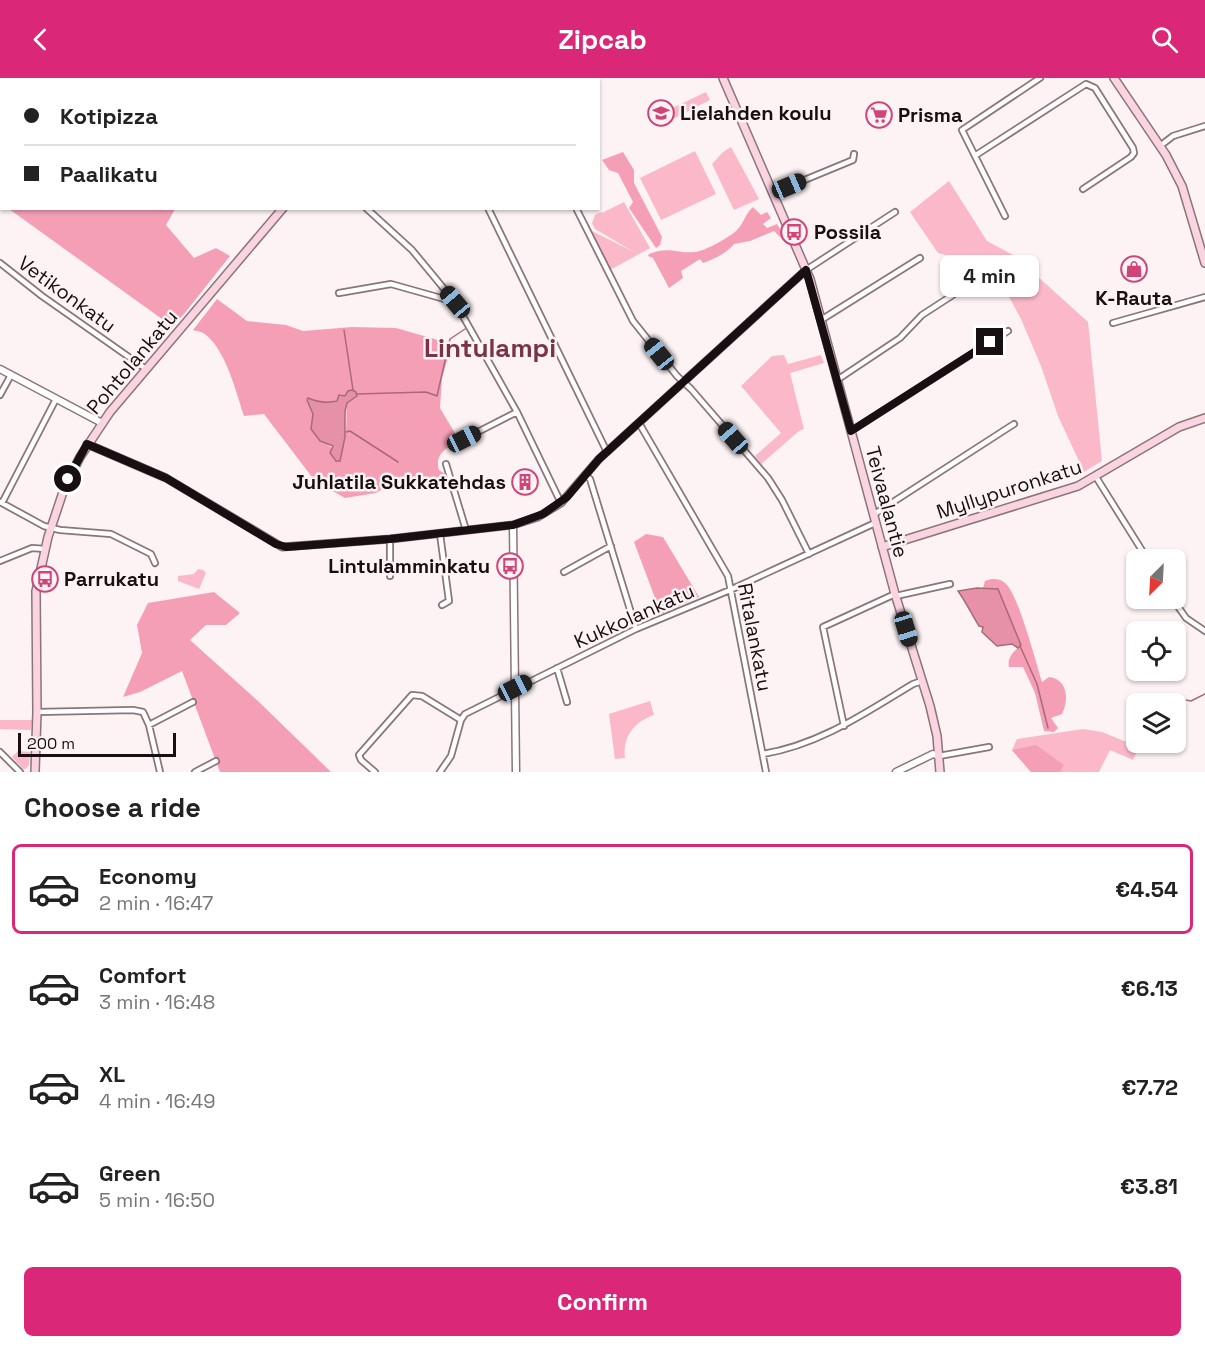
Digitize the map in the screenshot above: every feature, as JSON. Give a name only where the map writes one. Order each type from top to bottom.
[{"type":"main road","name":"Teivaalantie","points":[[723,78],[806,270],[895,595],[930,706],[940,772]]},
{"type":"main road","points":[[1114,78],[1160,146],[1182,186],[1205,263]]},
{"type":"main road","name":"Pohtolankatu","points":[[34,772],[38,712],[35,603],[45,549],[64,489],[87,444],[102,423],[281,210]]},
{"type":"main road","name":"Myllypuronkatu","points":[[882,547],[1069,489],[1096,477],[1179,427],[1205,418]]},
{"type":"street","points":[[1005,216],[962,130],[1040,78]]},
{"type":"street","points":[[976,155],[1086,84],[1090,84],[1128,140],[1134,153],[1131,158],[1083,189]]},
{"type":"street","points":[[1160,146],[1173,136],[1205,126]]},
{"type":"street","points":[[773,193],[853,160],[854,154]]},
{"type":"street","points":[[368,210],[412,250],[455,302],[517,412],[561,503]]},
{"type":"street","points":[[489,210],[607,452]]},
{"type":"street","points":[[577,210],[633,321],[677,377],[684,382],[768,478],[782,500],[809,554]]},
{"type":"street","points":[[87,444],[172,481],[282,547],[390,539],[513,525],[538,517],[561,503],[593,464],[806,270],[895,212]]},
{"type":"street","points":[[821,320],[920,258]]},
{"type":"street","name":"Vetikonkatu","points":[[0,263],[42,296],[146,369]]},
{"type":"street","points":[[837,380],[900,338],[922,315],[976,280],[972,275]]},
{"type":"street","points":[[339,293],[366,286],[391,284],[455,302]]},
{"type":"street","points":[[1113,323],[1205,297]]},
{"type":"street","points":[[851,431],[1008,331]]},
{"type":"street","points":[[0,369],[102,423]]},
{"type":"street","points":[[0,395],[11,375]]},
{"type":"street","points":[[56,399],[1,502],[60,530],[111,534],[151,554],[155,563]]},
{"type":"street","points":[[464,439],[517,412]]},
{"type":"street","name":"Ritalankatu","points":[[639,423],[728,576],[766,772]]},
{"type":"street","name":"Kukkolankatu","points":[[461,720],[465,714],[515,688],[636,629],[809,554],[874,519],[1014,424]]},
{"type":"street","points":[[446,464],[466,530]]},
{"type":"street","points":[[585,475],[590,479],[636,629]]},
{"type":"street","points":[[1096,477],[1141,549]]},
{"type":"street","points":[[513,525],[516,772]]},
{"type":"street","points":[[440,534],[448,601],[442,605]]},
{"type":"street","points":[[390,539],[390,576]]},
{"type":"street","points":[[564,572],[611,546]]},
{"type":"street","points":[[0,561],[32,548],[45,549]]},
{"type":"street","points":[[844,726],[823,627],[895,595],[950,584]]},
{"type":"street","points":[[1180,609],[1186,618],[1205,631]]},
{"type":"street","points":[[557,668],[567,702]]},
{"type":"street","points":[[763,754],[806,743],[844,726],[913,684],[922,681]]},
{"type":"street","points":[[375,772],[361,760],[359,755],[412,695],[422,696],[461,720],[451,756],[440,772]]},
{"type":"street","points":[[149,725],[193,702]]},
{"type":"street","points":[[38,712],[140,711],[145,714],[149,725],[160,772]]},
{"type":"street","points":[[896,772],[933,754],[939,756],[989,747]]},
{"type":"street","points":[[0,752],[20,772]]},
{"type":"street","points":[[195,772],[216,761]]},
{"type":"shaded area","points":[[706,92],[710,100],[671,120],[666,111]]},
{"type":"shaded area","points":[[731,147],[759,199],[734,210],[712,164]]},
{"type":"shaded area","points":[[695,151],[716,194],[661,220],[640,178]]},
{"type":"shaded area","points":[[623,152],[634,170],[634,183],[662,237],[660,245],[656,248],[629,208],[633,202],[618,173],[609,170],[602,160]]},
{"type":"shaded area","points":[[949,181],[987,241],[1015,256],[1088,322],[1102,461],[1084,472],[1058,416],[1041,366],[1021,319],[993,267],[938,253],[910,212]]},
{"type":"shaded area","points":[[624,202],[650,248],[610,270],[590,230],[634,252],[595,229],[592,223],[595,215]]},
{"type":"shaded area","points":[[753,207],[761,215],[767,212],[771,218],[763,224],[767,228],[777,224],[788,242],[786,243],[774,231],[750,241],[734,244],[716,258],[703,263],[700,259],[681,271],[683,278],[669,288],[653,258],[648,256],[649,254],[667,250],[695,252],[711,246],[737,230]]},
{"type":"shaded area","points":[[10,210],[174,210],[166,225],[194,258],[216,248],[230,256],[184,314],[148,353],[143,350],[162,319]]},
{"type":"shaded area","points":[[217,299],[247,321],[286,325],[303,331],[352,327],[396,328],[452,344],[442,378],[440,408],[459,440],[443,452],[438,460],[439,470],[445,474],[448,482],[399,479],[376,493],[345,498],[315,481],[264,414],[244,416],[225,361],[205,334],[193,330]],"holes":[[[345,396],[346,428],[342,456],[311,429],[317,402],[331,403]]]},
{"type":"shaded area","points":[[784,355],[788,364],[821,355],[824,363],[790,373],[804,429],[761,464],[755,456],[781,433],[741,386],[772,356]]},
{"type":"shaded area","points":[[352,390],[357,396],[347,403],[345,437],[340,461],[336,461],[330,453],[333,446],[320,441],[311,429],[313,414],[307,400],[308,398],[323,402],[337,401],[339,395],[345,396],[348,391]]},
{"type":"shaded area","points":[[646,534],[663,537],[699,597],[661,614],[634,542]]},
{"type":"shaded area","points":[[198,569],[206,573],[199,589],[178,581],[178,576],[194,574]]},
{"type":"shaded area","points":[[1000,580],[1010,589],[1026,629],[1042,682],[1049,677],[1063,686],[1066,703],[1062,714],[1051,718],[1058,728],[1054,732],[1044,731],[1035,693],[1023,667],[1009,667],[1010,658],[1020,646],[1006,611],[990,588],[983,588],[985,581]]},
{"type":"shaded area","points":[[977,588],[998,589],[1021,645],[1018,648],[1012,644],[997,646],[982,632],[983,627],[979,626],[958,591]]},
{"type":"shaded area","points":[[214,592],[240,613],[226,625],[206,625],[190,640],[259,702],[331,772],[220,772],[182,671],[140,692],[123,697],[142,653],[137,625],[148,603]]},
{"type":"shaded area","points":[[650,701],[654,715],[641,721],[631,731],[626,743],[625,758],[615,759],[609,714]]},
{"type":"shaded area","points":[[0,720],[32,720],[31,730],[0,729]]},
{"type":"shaded area","points":[[1083,729],[1102,732],[1126,742],[1126,753],[1136,753],[1133,760],[1110,750],[1099,772],[1031,772],[1012,750],[1017,739]]},
{"type":"shaded area","points":[[1036,745],[1064,765],[1060,772],[1031,772],[1012,750]]},
{"type":"shaded area","points":[[18,751],[30,752],[29,765],[26,769],[23,769],[12,757]]},
{"type":"waterway","points":[[357,394],[426,392],[437,396],[450,339],[465,329]]},
{"type":"waterway","points":[[344,330],[353,390]]},
{"type":"waterway","points":[[346,432],[350,431],[398,462]]},
{"type":"waterway","points":[[1020,646],[1037,684],[1048,728]]},
{"type":"waterway","points":[[1186,700],[1191,701],[1205,694]]},
{"type":"place","name":"Lielahden koulu","points":[[661,113]]},
{"type":"place","name":"Prisma","points":[[879,115]]},
{"type":"place","name":"Possila","points":[[794,232]]},
{"type":"place","name":"K-Rauta","points":[[1134,269]]},
{"type":"place","name":"Juhlatila Sukkatehdas","points":[[525,482]]},
{"type":"place","name":"Lintulamminkatu","points":[[510,566]]},
{"type":"place","name":"Parrukatu","points":[[45,579]]},
{"type":"district","name":"Lintulampi","points":[[490,348]]},
{"type":"route","points":[[68,479],[87,444],[166,478],[282,547],[390,539],[513,525],[538,517],[564,500],[593,464],[806,270],[851,431],[990,342]]}]
